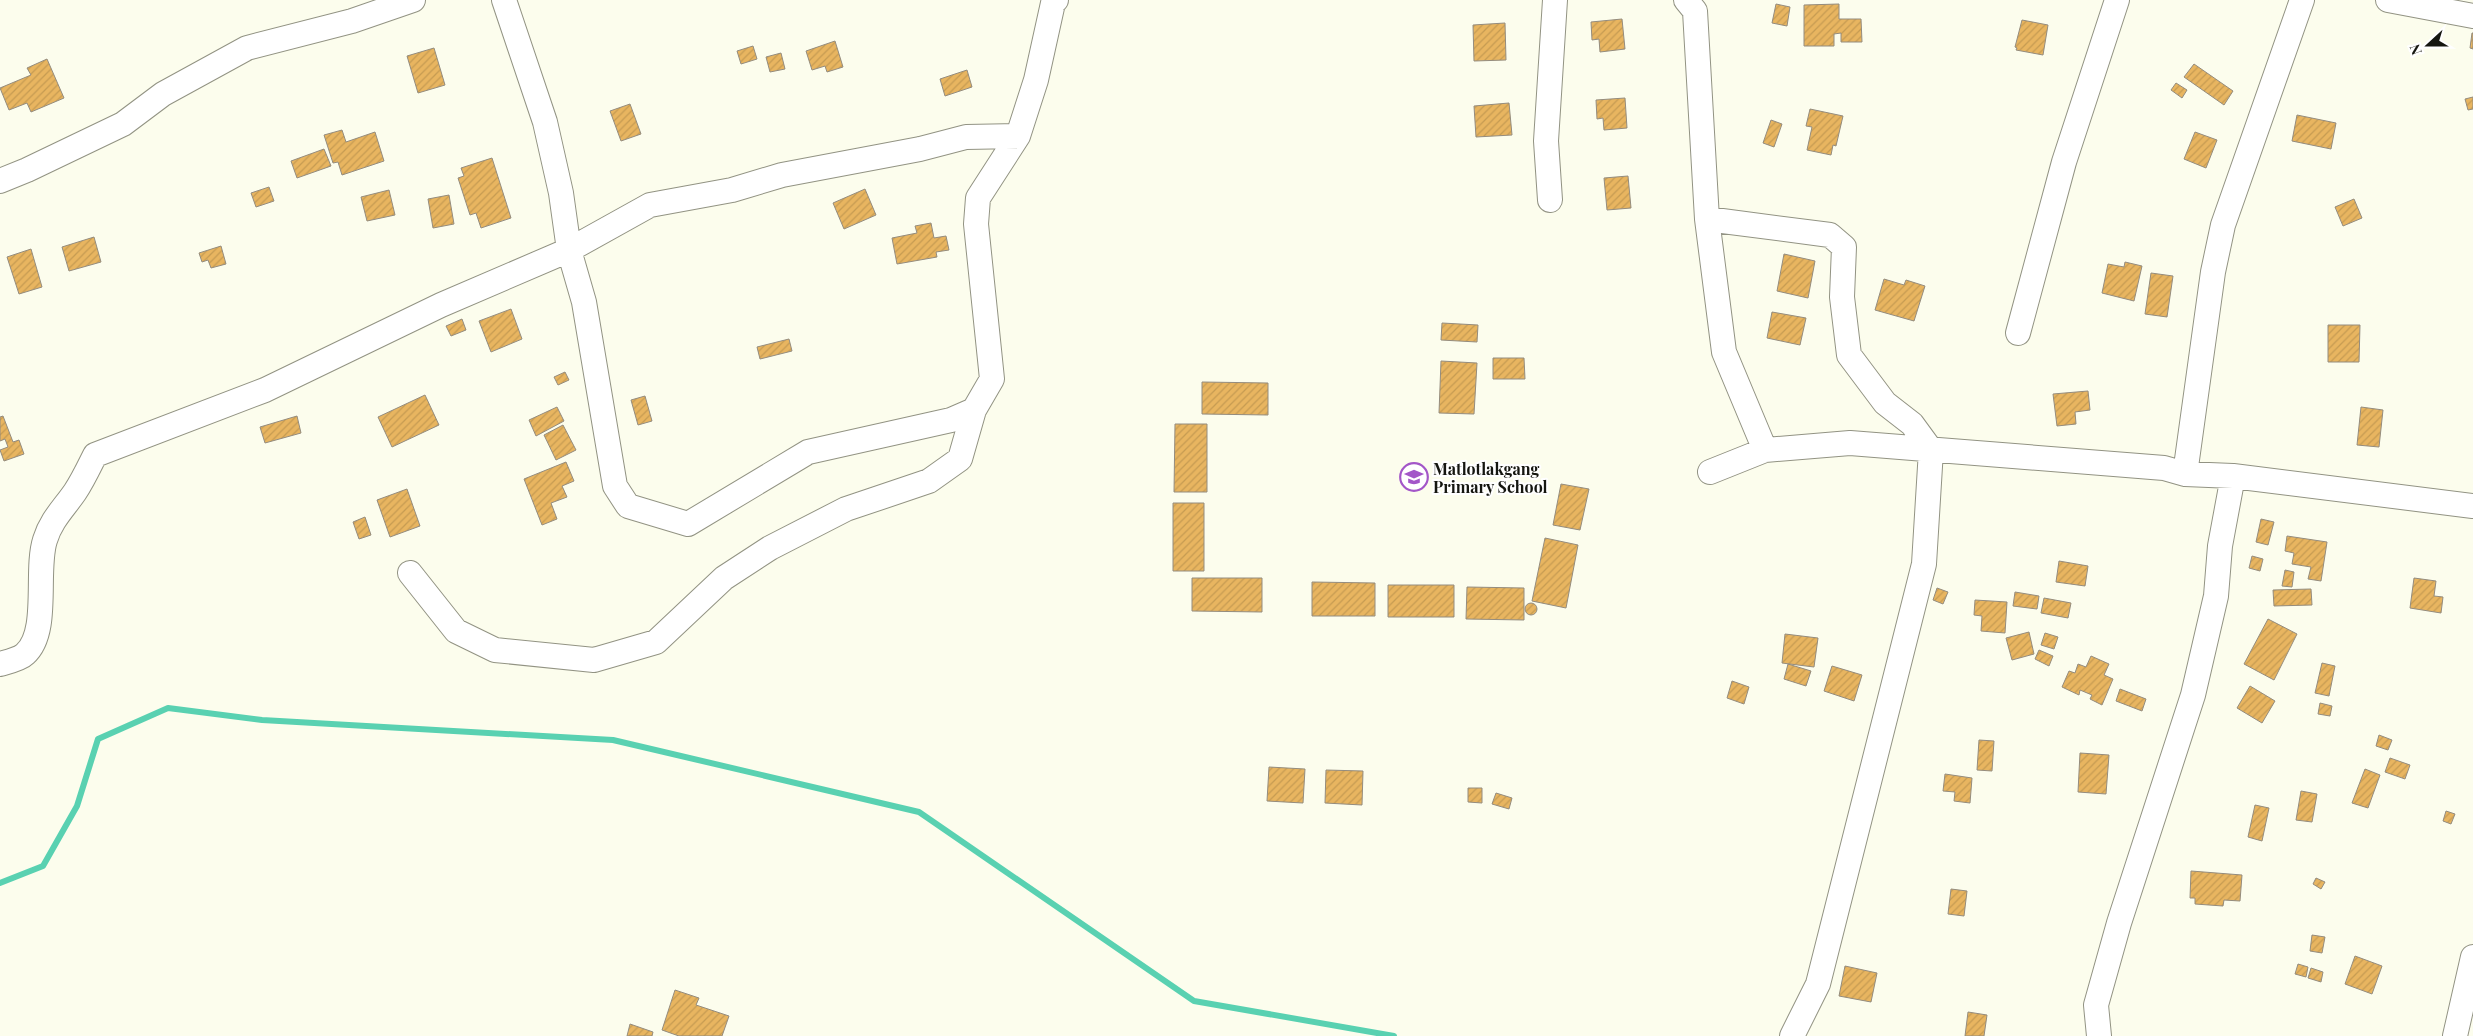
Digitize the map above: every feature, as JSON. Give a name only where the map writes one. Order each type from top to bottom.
[{"type":"street","points":[[0,181],[123,124],[163,94],[247,48],[352,21],[413,0]]},
{"type":"street","points":[[504,0],[544,122],[561,193],[569,250],[584,302],[615,486],[628,506],[688,524],[808,452],[951,420],[974,410]]},
{"type":"street","points":[[410,573],[456,630],[495,650],[594,660],[656,642],[724,578],[770,548],[846,509],[930,482],[960,459],[974,410],[992,380],[976,224],[978,198],[1018,136],[1036,80],[1053,3],[1056,0]]},
{"type":"street","points":[[1550,200],[1546,141],[1555,0]]},
{"type":"street","points":[[1686,0],[1695,11],[1707,219],[1724,352],[1765,450]]},
{"type":"street","points":[[2018,333],[2064,162],[2116,0]]},
{"type":"street","points":[[2185,474],[2213,272],[2223,225],[2238,176],[2302,0]]},
{"type":"street","points":[[2388,0],[2473,16]]},
{"type":"street","points":[[0,664],[24,655],[33,641],[39,621],[40,561],[45,539],[56,514],[75,491],[95,455],[265,390],[441,305],[569,250],[650,205],[732,190],[782,175],[920,149],[966,137],[1018,136]]},
{"type":"street","points":[[1707,219],[1830,235],[1844,247],[1842,297],[1849,355],[1885,403],[1912,424],[1931,450],[1924,564],[1818,984],[1792,1036]]},
{"type":"street","points":[[1710,472],[1765,450],[1850,443],[2164,468],[2185,474],[2232,476],[2473,506]]},
{"type":"street","points":[[2099,1036],[2096,1004],[2119,923],[2192,696],[2216,596],[2220,546],[2232,476]]},
{"type":"street","points":[[2455,1036],[2473,957]]},
{"type":"building","points":[[1776,4],[1790,7],[1787,26],[1772,23]]},
{"type":"building","points":[[1839,4],[1839,19],[1861,19],[1862,42],[1841,42],[1841,33],[1834,34],[1834,46],[1804,46],[1804,5]]},
{"type":"building","points":[[1622,19],[1625,49],[1600,52],[1599,39],[1592,40],[1591,22]]},
{"type":"building","points":[[2022,20],[2048,25],[2043,55],[2016,50],[2017,48],[2015,47]]},
{"type":"building","points":[[1505,23],[1506,60],[1474,61],[1473,25]]},
{"type":"building","points":[[2473,33],[2473,49],[2470,48]]},
{"type":"building","points":[[835,41],[843,67],[827,72],[825,66],[812,70],[806,51]]},
{"type":"building","points":[[753,46],[757,59],[741,64],[737,51]]},
{"type":"building","points":[[434,48],[445,85],[418,93],[407,56]]},
{"type":"building","points":[[781,53],[785,69],[770,72],[766,57]]},
{"type":"building","points":[[47,59],[64,98],[31,112],[27,103],[9,110],[0,88],[31,75],[27,68]]},
{"type":"building","points":[[2194,64],[2233,91],[2224,105],[2184,77]]},
{"type":"building","points":[[967,70],[972,87],[945,96],[940,79]]},
{"type":"building","points":[[2176,83],[2187,90],[2182,98],[2171,90]]},
{"type":"building","points":[[2473,97],[2473,109],[2468,110],[2465,99]]},
{"type":"building","points":[[1625,98],[1627,128],[1604,130],[1603,118],[1597,119],[1596,100]]},
{"type":"building","points":[[1509,103],[1512,135],[1476,137],[1474,106]]},
{"type":"building","points":[[630,104],[641,134],[621,141],[610,111]]},
{"type":"building","points":[[1810,109],[1843,116],[1836,146],[1833,145],[1831,155],[1807,150],[1812,127],[1806,126]]},
{"type":"building","points":[[2297,115],[2336,123],[2331,149],[2292,141]]},
{"type":"building","points":[[1771,120],[1782,124],[1774,147],[1763,143]]},
{"type":"building","points":[[342,130],[346,142],[375,132],[384,161],[342,175],[338,162],[333,163],[324,135]]},
{"type":"building","points":[[2195,132],[2217,140],[2206,168],[2184,159]]},
{"type":"building","points":[[324,149],[331,166],[297,178],[291,161]]},
{"type":"building","points":[[492,158],[511,218],[481,228],[476,213],[470,215],[458,178],[464,176],[461,168]]},
{"type":"building","points":[[1628,176],[1631,208],[1607,210],[1604,178]]},
{"type":"building","points":[[269,187],[274,201],[256,207],[251,193]]},
{"type":"building","points":[[865,189],[876,215],[844,229],[833,203]]},
{"type":"building","points":[[389,190],[395,215],[367,221],[361,197]]},
{"type":"building","points":[[449,195],[454,224],[433,228],[428,199]]},
{"type":"building","points":[[2354,199],[2362,218],[2343,226],[2335,207]]},
{"type":"building","points":[[931,223],[934,238],[946,236],[949,250],[936,252],[937,257],[897,264],[892,238],[917,233],[915,226]]},
{"type":"building","points":[[94,237],[101,262],[69,271],[62,247]]},
{"type":"building","points":[[221,246],[226,264],[211,268],[208,260],[202,262],[199,253]]},
{"type":"building","points":[[31,249],[42,287],[19,294],[7,257]]},
{"type":"building","points":[[1784,254],[1815,261],[1808,298],[1777,291]]},
{"type":"building","points":[[2125,262],[2142,266],[2134,301],[2102,293],[2108,264],[2124,267]]},
{"type":"building","points":[[2151,273],[2173,276],[2167,317],[2145,314]]},
{"type":"building","points":[[1884,279],[1904,285],[1906,280],[1925,286],[1914,321],[1875,310]]},
{"type":"building","points":[[511,309],[522,339],[491,352],[479,321]]},
{"type":"building","points":[[1772,312],[1806,318],[1800,345],[1767,338]]},
{"type":"building","points":[[462,319],[466,330],[451,336],[446,326]]},
{"type":"building","points":[[1442,323],[1478,325],[1477,342],[1441,340]]},
{"type":"building","points":[[2328,325],[2360,325],[2359,362],[2328,362]]},
{"type":"building","points":[[789,339],[792,351],[760,359],[757,347]]},
{"type":"building","points":[[1493,358],[1524,358],[1525,379],[1493,379]]},
{"type":"building","points":[[1441,361],[1477,363],[1474,414],[1439,413]]},
{"type":"building","points":[[565,372],[569,380],[558,385],[554,377]]},
{"type":"building","points":[[1202,382],[1268,383],[1268,415],[1202,414]]},
{"type":"building","points":[[2088,391],[2090,410],[2075,412],[2076,424],[2057,426],[2053,394]]},
{"type":"building","points":[[425,395],[439,425],[392,447],[378,417]]},
{"type":"building","points":[[645,396],[652,421],[638,425],[631,400]]},
{"type":"building","points":[[557,407],[564,421],[536,436],[529,420]]},
{"type":"building","points":[[2361,407],[2383,410],[2379,447],[2357,445]]},
{"type":"building","points":[[3,416],[13,442],[19,440],[24,454],[4,461],[0,450],[8,447],[5,439],[0,441],[0,417]]},
{"type":"building","points":[[297,416],[301,433],[265,443],[260,427]]},
{"type":"building","points":[[1175,424],[1207,424],[1207,492],[1174,492]]},
{"type":"building","points":[[563,425],[576,450],[556,460],[544,435]]},
{"type":"building","points":[[566,462],[574,481],[562,486],[567,497],[551,503],[557,519],[542,525],[524,479]]},
{"type":"building","points":[[1561,484],[1589,489],[1580,530],[1553,525]]},
{"type":"building","points":[[407,489],[420,526],[390,537],[377,500]]},
{"type":"building","points":[[1173,503],[1204,503],[1204,571],[1173,571]]},
{"type":"building","points":[[365,517],[371,535],[359,539],[353,522]]},
{"type":"building","points":[[2261,519],[2274,522],[2268,545],[2256,542]]},
{"type":"building","points":[[2287,536],[2327,542],[2321,581],[2308,579],[2311,567],[2292,564],[2294,553],[2285,551]]},
{"type":"building","points":[[1545,538],[1578,545],[1566,608],[1532,601]]},
{"type":"building","points":[[2252,556],[2263,559],[2260,571],[2249,568]]},
{"type":"building","points":[[2059,561],[2088,566],[2085,586],[2056,582]]},
{"type":"building","points":[[2285,570],[2294,572],[2292,587],[2282,586]]},
{"type":"building","points":[[1192,578],[1262,578],[1262,612],[1192,611]]},
{"type":"building","points":[[2414,578],[2436,581],[2434,596],[2443,597],[2441,613],[2410,608]]},
{"type":"building","points":[[1312,582],[1375,583],[1375,616],[1312,616]]},
{"type":"building","points":[[1388,585],[1454,585],[1454,617],[1388,617]]},
{"type":"building","points":[[1467,587],[1524,588],[1524,620],[1466,619]]},
{"type":"building","points":[[1937,588],[1948,592],[1943,604],[1933,600]]},
{"type":"building","points":[[2311,589],[2312,605],[2274,606],[2273,590]]},
{"type":"building","points":[[2015,592],[2039,596],[2037,609],[2013,606]]},
{"type":"building","points":[[2044,598],[2071,603],[2068,618],[2041,613]]},
{"type":"building","points":[[1975,600],[2007,602],[2005,633],[1981,631],[1982,616],[1974,615]]},
{"type":"building","points":[[1533,603],[1536,604],[1536,614],[1529,615],[1526,614],[1525,607],[1526,604]]},
{"type":"building","points":[[2268,619],[2297,634],[2274,680],[2244,664]]},
{"type":"building","points":[[2029,632],[2034,654],[2012,660],[2006,638]]},
{"type":"building","points":[[2045,633],[2058,637],[2054,649],[2041,645]]},
{"type":"building","points":[[1785,634],[1818,638],[1814,667],[1782,663]]},
{"type":"building","points":[[2039,650],[2053,656],[2049,666],[2035,659]]},
{"type":"building","points":[[2091,656],[2109,664],[2104,675],[2113,679],[2102,705],[2090,699],[2092,695],[2080,690],[2079,695],[2062,687],[2069,671],[2075,673],[2078,664],[2086,667]]},
{"type":"building","points":[[2322,663],[2335,666],[2329,696],[2315,693]]},
{"type":"building","points":[[1788,664],[1811,671],[1806,686],[1784,679]]},
{"type":"building","points":[[1832,666],[1862,675],[1854,701],[1824,691]]},
{"type":"building","points":[[1732,681],[1749,687],[1744,704],[1727,698]]},
{"type":"building","points":[[2250,686],[2275,701],[2262,723],[2237,708]]},
{"type":"building","points":[[2120,689],[2146,699],[2142,711],[2116,701]]},
{"type":"building","points":[[2320,703],[2332,706],[2330,716],[2318,714]]},
{"type":"building","points":[[2379,735],[2392,740],[2388,750],[2376,746]]},
{"type":"building","points":[[1979,740],[1994,741],[1992,771],[1977,770]]},
{"type":"building","points":[[2080,753],[2109,755],[2106,794],[2078,792]]},
{"type":"building","points":[[2390,758],[2410,765],[2405,779],[2385,772]]},
{"type":"building","points":[[1269,767],[1305,769],[1303,803],[1267,801]]},
{"type":"building","points":[[2365,769],[2380,775],[2368,808],[2352,803]]},
{"type":"building","points":[[1326,770],[1363,771],[1362,805],[1325,803]]},
{"type":"building","points":[[1945,774],[1972,778],[1970,803],[1954,801],[1955,792],[1943,791]]},
{"type":"building","points":[[1468,788],[1482,788],[1482,803],[1468,802]]},
{"type":"building","points":[[2301,791],[2317,794],[2312,822],[2296,820]]},
{"type":"building","points":[[1496,793],[1512,798],[1509,809],[1492,804]]},
{"type":"building","points":[[2255,805],[2269,808],[2262,841],[2248,837]]},
{"type":"building","points":[[2446,811],[2455,814],[2451,824],[2443,821]]},
{"type":"building","points":[[2191,871],[2242,875],[2240,901],[2224,900],[2223,906],[2195,904],[2195,898],[2190,898]]},
{"type":"building","points":[[2316,878],[2325,882],[2321,889],[2313,884]]},
{"type":"building","points":[[1951,889],[1967,891],[1964,916],[1948,914]]},
{"type":"building","points":[[2312,935],[2325,937],[2322,953],[2310,951]]},
{"type":"building","points":[[2355,956],[2382,966],[2372,994],[2345,984]]},
{"type":"building","points":[[2298,964],[2308,967],[2306,977],[2295,974]]},
{"type":"building","points":[[1845,966],[1877,973],[1871,1002],[1839,996]]},
{"type":"building","points":[[2311,968],[2323,972],[2321,982],[2308,978]]},
{"type":"building","points":[[675,990],[699,998],[696,1005],[729,1016],[722,1036],[679,1036],[662,1030]]},
{"type":"building","points":[[1968,1012],[1987,1015],[1984,1036],[1965,1036]]},
{"type":"building","points":[[630,1024],[653,1032],[652,1036],[627,1036]]},
{"type":"waterway","points":[[0,883],[43,866],[77,806],[98,739],[168,708],[262,720],[613,740],[919,812],[1194,1001],[1394,1036]]},
{"type":"place","name":"Matlotlakgang Primary School","points":[[1414,477]]}]
